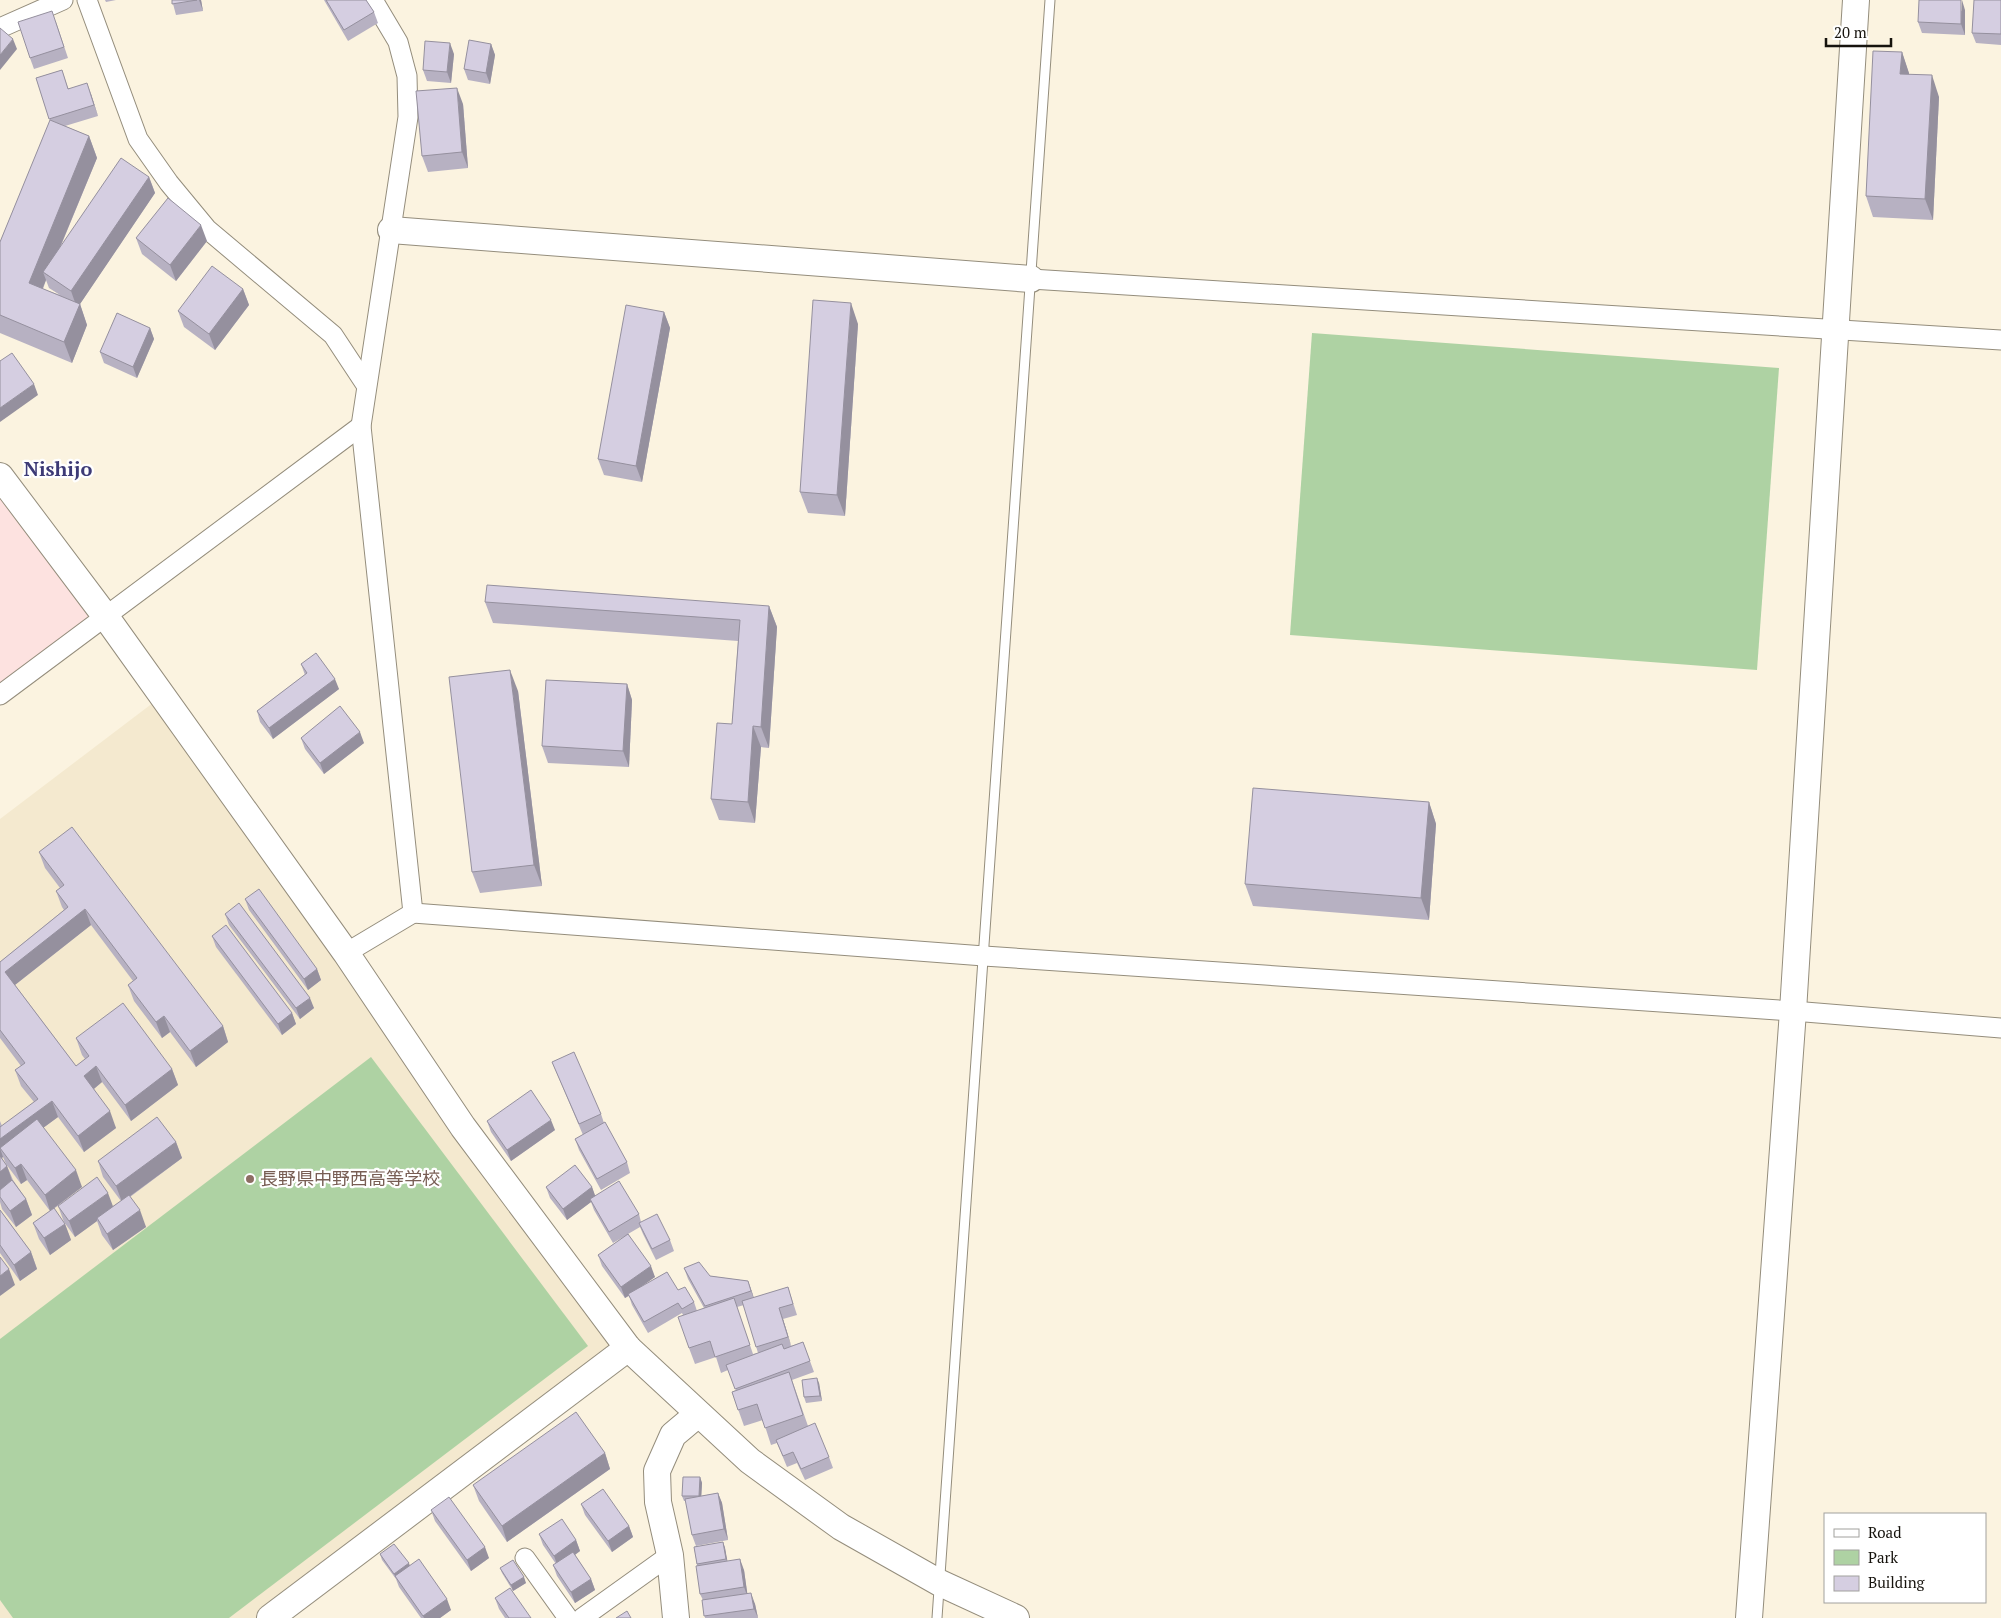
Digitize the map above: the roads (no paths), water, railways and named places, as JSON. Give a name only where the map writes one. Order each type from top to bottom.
[{"type":"street","points":[[0,28],[63,0]]},
{"type":"street","points":[[88,0],[138,139],[169,183],[206,229],[333,335],[366,385]]},
{"type":"street","points":[[373,0],[398,42],[407,76],[408,117],[361,426],[413,913]]},
{"type":"street","points":[[1749,1618],[1793,1011],[1856,0]]},
{"type":"street","points":[[391,230],[1031,279],[1835,328],[2001,340]]},
{"type":"street","points":[[0,695],[361,426]]},
{"type":"street","points":[[0,476],[106,617],[346,953],[463,1127],[628,1348],[750,1461],[842,1527],[940,1583],[1016,1618]]},
{"type":"street","points":[[346,953],[413,913],[984,956],[1793,1011],[2001,1028]]},
{"type":"street","points":[[270,1618],[628,1348]]},
{"type":"street","points":[[676,1618],[670,1555],[658,1502],[657,1471],[673,1436],[698,1414]]},
{"type":"street","points":[[582,1618],[670,1555]]},
{"type":"street","points":[[525,1558],[568,1618]]},
{"type":"lane","points":[[937,1618],[1050,0]]},
{"type":"place","name":"長野県中野西高等学校","points":[[250,1179]]},
{"type":"district","name":"Nishijo","points":[[58,469]]}]
